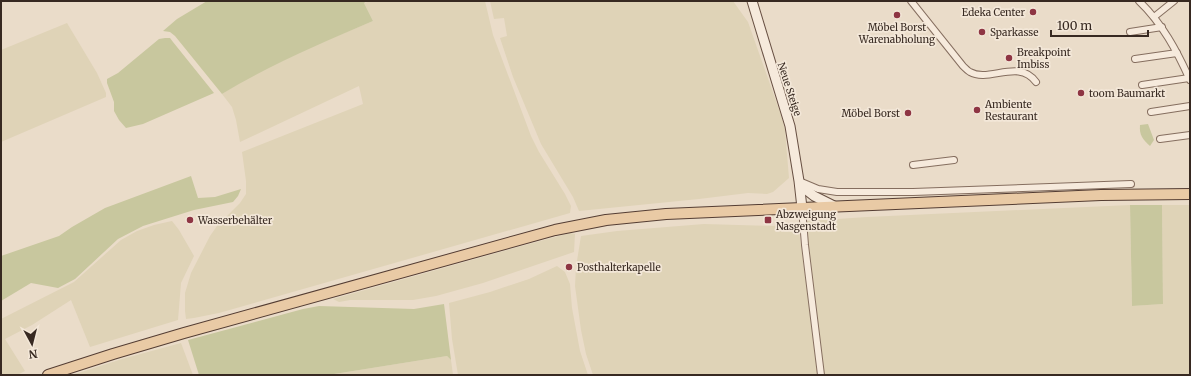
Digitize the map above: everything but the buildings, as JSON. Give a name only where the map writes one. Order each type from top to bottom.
[{"type":"main road","name":"Neue Steige","points":[[753,2],[790,126],[800,183],[802,208]]},
{"type":"main road","points":[[800,183],[815,196],[834,206]]},
{"type":"main road","points":[[48,375],[184,333],[579,224],[659,214],[1100,195],[1190,194]]},
{"type":"street","points":[[910,1],[963,66],[970,72],[980,75],[1021,71],[1028,74],[1036,82]]},
{"type":"street","points":[[1138,1],[1162,27],[1177,53],[1189,79],[1142,85]]},
{"type":"street","points":[[1154,17],[1174,1]]},
{"type":"street","points":[[1130,32],[1162,27]]},
{"type":"street","points":[[1135,59],[1177,53]]},
{"type":"street","points":[[1151,112],[1190,106]]},
{"type":"street","points":[[1160,139],[1190,135]]},
{"type":"street","points":[[913,165],[954,160]]},
{"type":"street","points":[[800,183],[818,189],[845,192],[913,192],[1131,184]]},
{"type":"street","points":[[802,208],[805,245],[821,375]]},
{"type":"shaded area","points":[[371,1],[485,1],[493,35],[531,136],[565,194],[571,206],[570,213],[219,313],[186,319],[185,293],[191,273],[210,236],[217,226],[240,203],[246,194],[246,181],[242,152],[363,104],[359,86],[240,142],[232,107],[222,94],[249,77],[308,48],[373,21],[364,3]]},
{"type":"shaded area","points":[[490,1],[733,1],[748,22],[782,118],[785,130],[789,178],[773,192],[767,194],[748,193],[579,211],[573,197],[541,144],[513,77],[500,38],[507,36],[504,18],[494,19]]},
{"type":"shaded area","points":[[67,23],[97,73],[106,93],[106,97],[1,142],[1,50]]},
{"type":"shaded area","points":[[1130,205],[1132,306],[1163,304],[1162,205],[1190,205],[1190,375],[824,375],[811,278],[807,221]]},
{"type":"shaded area","points":[[172,221],[194,256],[181,283],[178,320],[90,347],[71,300],[32,325],[5,339],[25,371],[17,375],[1,375],[1,319],[74,282],[121,240],[137,231]]},
{"type":"shaded area","points":[[704,224],[772,226],[798,224],[819,375],[593,375],[586,354],[581,330],[575,286],[576,267],[581,236],[617,231]]},
{"type":"shaded area","points":[[570,233],[575,234],[574,252],[483,283],[436,296],[413,300],[350,300],[339,302],[333,299],[518,247]]},
{"type":"shaded area","points":[[557,266],[565,272],[570,284],[572,308],[580,351],[588,375],[458,375],[452,339],[449,303],[490,292],[529,279]]},
{"type":"shaded area","points":[[181,343],[193,375],[72,375],[122,359]]},
{"type":"shaded area","points":[[447,356],[451,360],[453,375],[328,375]]},
{"type":"green space","points":[[207,1],[367,1],[364,3],[373,21],[277,64],[222,94],[175,36],[170,32],[163,31],[177,19]]},
{"type":"green space","points":[[170,38],[214,93],[143,124],[126,128],[114,111],[114,102],[107,79],[118,73],[159,39]]},
{"type":"green space","points":[[1148,124],[1154,140],[1150,146],[1145,142],[1140,132],[1140,125]]},
{"type":"green space","points":[[191,176],[198,198],[215,197],[241,189],[233,202],[194,210],[143,226],[118,239],[75,279],[58,288],[31,283],[1,301],[1,256],[59,236],[105,208]]},
{"type":"green space","points":[[1130,205],[1162,205],[1163,304],[1132,306]]},
{"type":"green space","points":[[444,304],[451,360],[447,356],[328,375],[199,375],[188,340],[319,306],[414,309]]},
{"type":"place","name":"Edeka Center","points":[[1033,12]]},
{"type":"place","name":"Möbel Borst Warenabholung","points":[[897,15]]},
{"type":"place","name":"Sparkasse","points":[[982,32]]},
{"type":"place","name":"Breakpoint Imbiss","points":[[1009,58]]},
{"type":"place","name":"toom Baumarkt","points":[[1081,93]]},
{"type":"place","name":"Ambiente Restaurant","points":[[977,110]]},
{"type":"place","name":"Möbel Borst","points":[[908,113]]},
{"type":"place","name":"Wasserbehälter","points":[[190,220]]},
{"type":"place","name":"Abzweigung Nasgenstadt","points":[[768,220]]},
{"type":"place","name":"Posthalterkapelle","points":[[569,267]]}]
